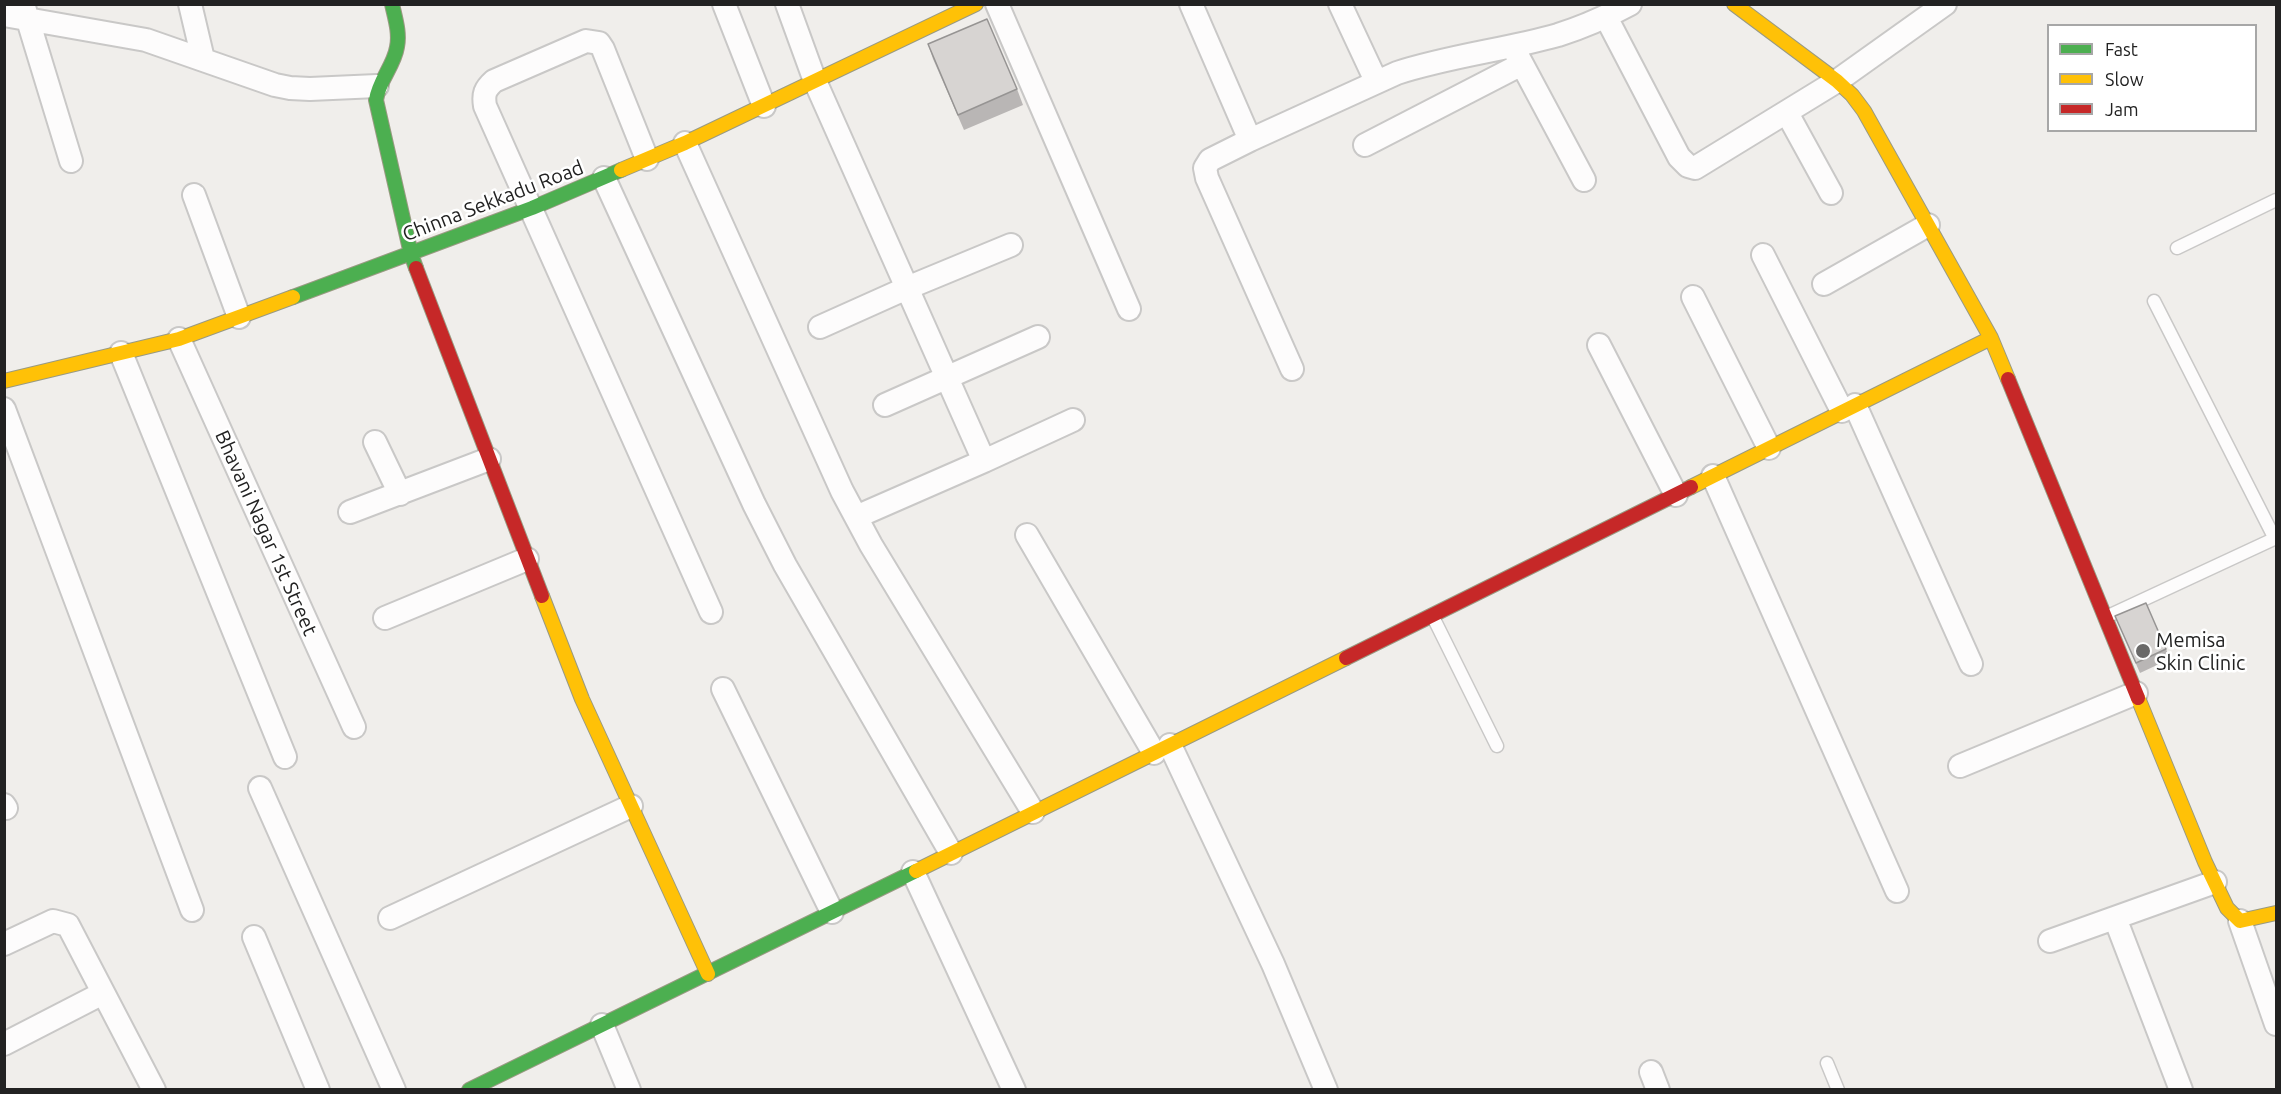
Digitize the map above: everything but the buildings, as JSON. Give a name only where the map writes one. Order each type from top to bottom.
[{"type":"street","points":[[190,4],[203,58]]},
{"type":"street","points":[[392,4],[397,29],[397,50],[377,86],[376,100],[411,254],[582,699],[708,974]]},
{"type":"street","points":[[724,4],[764,106]]},
{"type":"street","points":[[787,4],[815,81],[984,460]]},
{"type":"street","name":"Chinna Sekkadu Road","points":[[4,381],[179,339],[532,208],[685,143],[764,106],[815,81],[939,13],[976,4]]},
{"type":"street","points":[[997,4],[1130,309]]},
{"type":"street","points":[[1191,4],[1250,140]]},
{"type":"street","points":[[1340,4],[1376,81]]},
{"type":"street","points":[[1365,145],[1517,54],[1556,35],[1605,17],[1629,4]]},
{"type":"street","points":[[1734,4],[1837,81],[1852,95],[1864,111],[1991,338],[2215,882],[2227,908],[2240,921],[2277,1024]]},
{"type":"street","points":[[1605,17],[1679,157],[1688,166],[1695,168],[1837,81],[1945,4]]},
{"type":"street","points":[[18,13],[146,40],[203,58],[274,85],[290,88],[377,86]]},
{"type":"street","points":[[18,13],[71,160]]},
{"type":"street","points":[[647,159],[599,43],[586,41],[494,81],[486,88],[483,97],[485,106],[711,612]]},
{"type":"street","points":[[1292,369],[1207,178],[1205,168],[1210,160],[1376,81],[1421,65],[1517,54]]},
{"type":"street","points":[[1517,54],[1584,180]]},
{"type":"street","points":[[1787,113],[1831,193]]},
{"type":"street","points":[[685,143],[837,480],[856,517],[1034,812]]},
{"type":"street","points":[[604,178],[754,504],[785,565],[951,853]]},
{"type":"street","points":[[194,195],[239,317]]},
{"type":"street","points":[[1824,284],[1928,225]]},
{"type":"street","points":[[820,327],[1011,245]]},
{"type":"street","points":[[1763,255],[1848,408],[1971,664]]},
{"type":"street","points":[[1693,297],[1769,448]]},
{"type":"street","points":[[885,405],[1038,337]]},
{"type":"street","points":[[469,1089],[708,974],[1991,338]]},
{"type":"street","name":"Bhavani Nagar 1st Street","points":[[179,339],[354,727]]},
{"type":"street","points":[[1599,345],[1676,495]]},
{"type":"street","points":[[121,353],[285,757]]},
{"type":"street","points":[[4,410],[192,910]]},
{"type":"street","points":[[856,517],[1073,420]]},
{"type":"street","points":[[375,441],[400,494]]},
{"type":"street","points":[[350,512],[489,459]]},
{"type":"street","points":[[1713,476],[1897,891]]},
{"type":"street","points":[[1027,535],[1162,749],[1273,964],[1326,1089]]},
{"type":"street","points":[[385,618],[527,559]]},
{"type":"street","points":[[723,689],[832,912]]},
{"type":"street","points":[[1960,766],[2136,693]]},
{"type":"street","points":[[260,788],[393,1089]]},
{"type":"street","points":[[390,918],[631,806]]},
{"type":"street","points":[[913,872],[1014,1089]]},
{"type":"street","points":[[2050,941],[2215,882]]},
{"type":"street","points":[[2240,921],[2277,913]]},
{"type":"street","points":[[2115,918],[2181,1089]]},
{"type":"street","points":[[4,944],[53,921],[68,925],[103,993],[144,1086]]},
{"type":"street","points":[[254,937],[318,1089]]},
{"type":"street","points":[[4,1044],[103,993]]},
{"type":"street","points":[[602,1025],[629,1089]]},
{"type":"lane","points":[[2177,248],[2277,200]]},
{"type":"lane","points":[[2105,617],[2276,538],[2154,301]]},
{"type":"lane","points":[[1432,615],[1497,746]]},
{"type":"lane","points":[[1827,1063],[1838,1089]]},
{"type":"traffic: fast","points":[[392,4],[398,42],[376,100],[416,268]]},
{"type":"traffic: fast","points":[[293,297],[532,208],[621,170]]},
{"type":"traffic: fast","points":[[469,1090],[916,871]]},
{"type":"traffic: slow","points":[[621,170],[685,143],[976,4]]},
{"type":"traffic: slow","points":[[1734,4],[1837,81],[1864,111],[1991,338],[2008,379]]},
{"type":"traffic: slow","points":[[4,381],[179,339],[293,297]]},
{"type":"traffic: slow","points":[[1691,487],[1991,338]]},
{"type":"traffic: slow","points":[[542,596],[582,699],[708,974]]},
{"type":"traffic: slow","points":[[916,871],[1346,658]]},
{"type":"traffic: slow","points":[[2138,698],[2205,862],[2227,908],[2240,921],[2276,913]]},
{"type":"traffic: jam","points":[[416,268],[542,596]]},
{"type":"traffic: jam","points":[[2008,379],[2138,698]]},
{"type":"traffic: jam","points":[[1346,658],[1691,487]]},
{"type":"place","name":"Memisa Skin Clinic","points":[[2143,651]]}]
